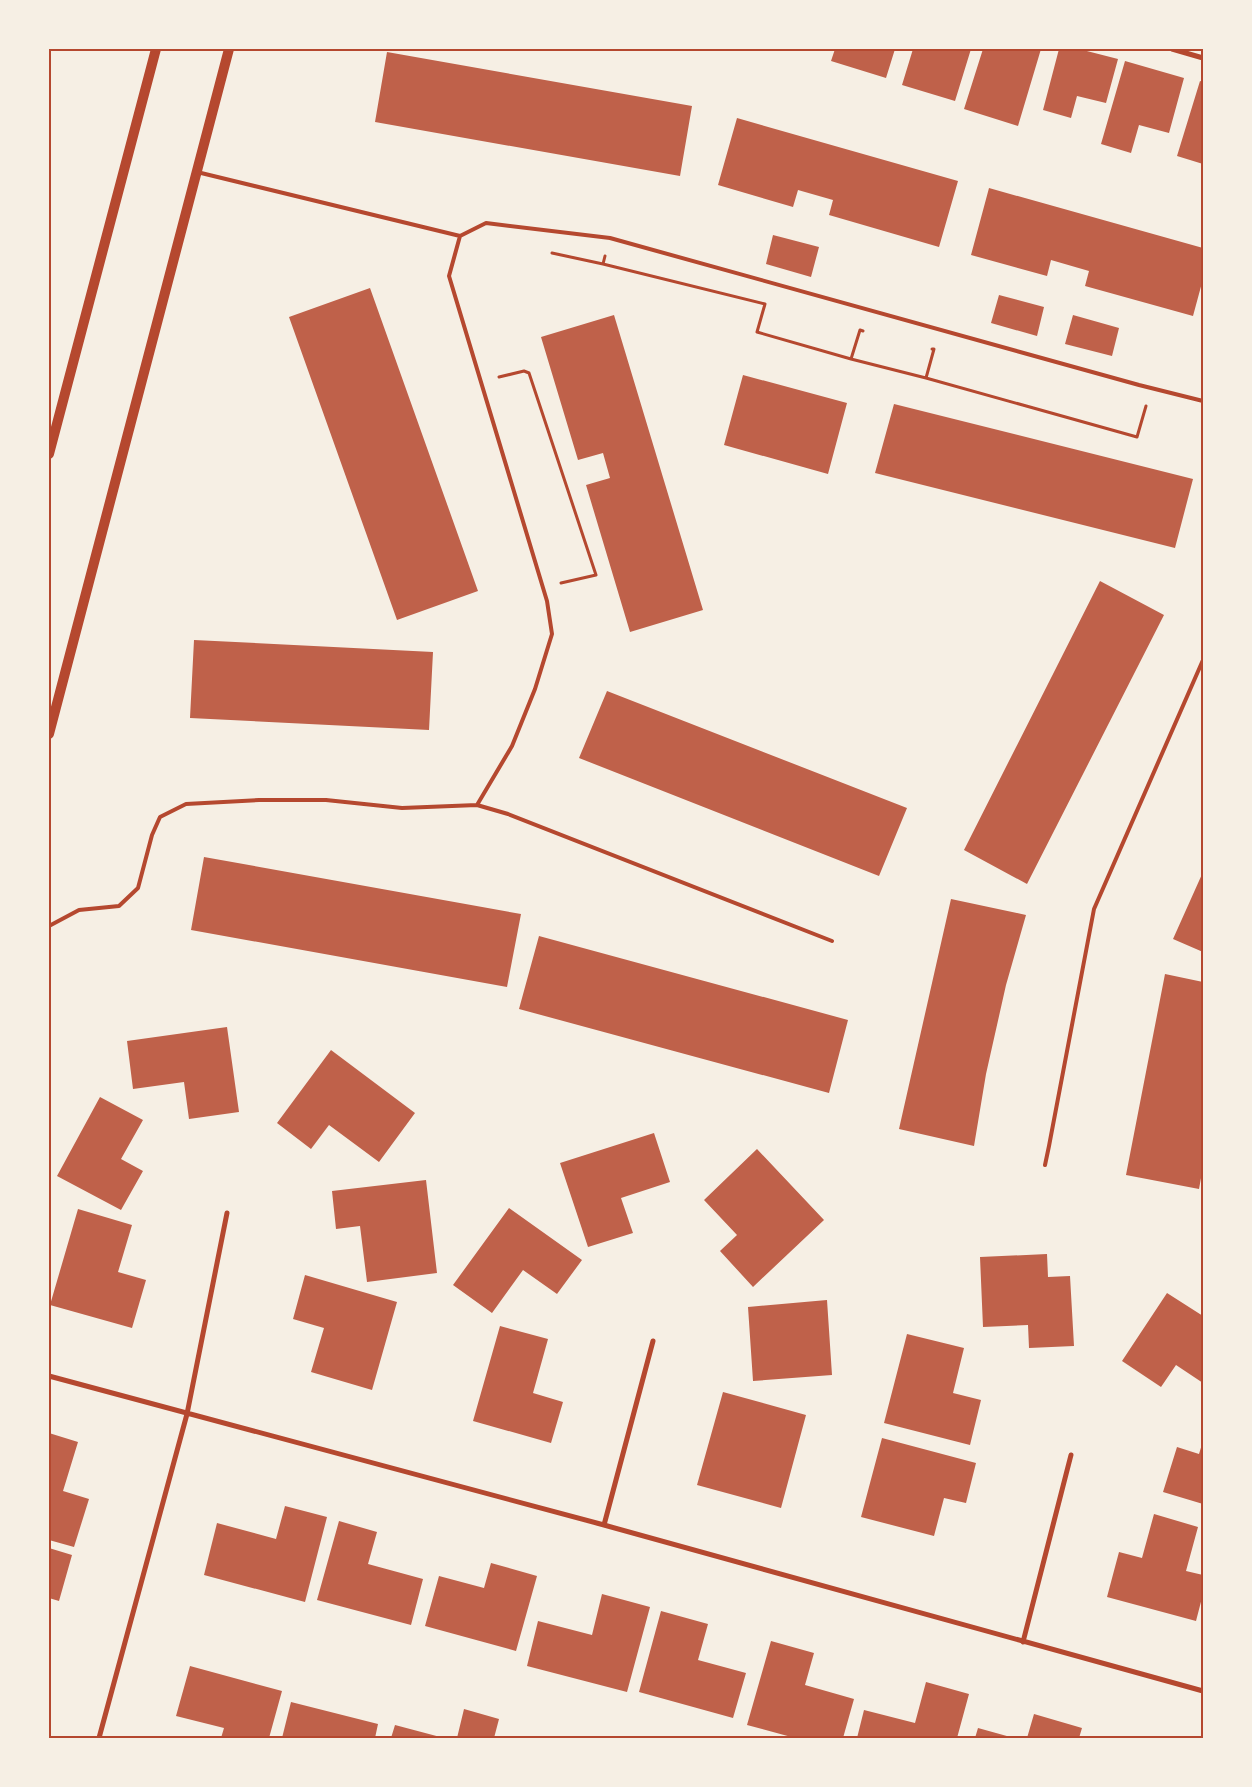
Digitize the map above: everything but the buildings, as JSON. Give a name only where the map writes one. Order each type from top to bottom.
[{"type":"main road","points":[[49,454],[156,49]]},
{"type":"main road","points":[[49,734],[229,49]]},
{"type":"street","points":[[1172,49],[1203,58]]},
{"type":"street","points":[[99,1738],[187,1414],[227,1213]]},
{"type":"street","points":[[604,1525],[653,1341]]},
{"type":"street","points":[[49,1376],[604,1525],[1203,1691]]},
{"type":"street","points":[[1023,1642],[1071,1455]]},
{"type":"lane","points":[[197,172],[460,236],[486,223],[610,238],[1203,401]]},
{"type":"lane","points":[[460,236],[449,276],[543,587],[552,634],[535,689],[512,746],[477,805]]},
{"type":"lane","points":[[1044,1164],[1050,1146],[1094,909],[1203,660]]},
{"type":"lane","points":[[49,926],[78,910],[119,906],[138,888],[152,835],[160,817],[186,804],[268,800],[326,800],[402,808],[477,805],[508,814],[832,941]]},
{"type":"path","points":[[603,264],[610,238]]},
{"type":"path","points":[[545,251],[764,304],[757,332],[1137,437],[1146,406],[1152,408]]},
{"type":"path","points":[[851,359],[860,330],[869,332]]},
{"type":"path","points":[[924,347],[934,349],[926,378]]},
{"type":"path","points":[[496,368],[499,377],[524,371],[529,373],[596,575],[543,587]]}]
